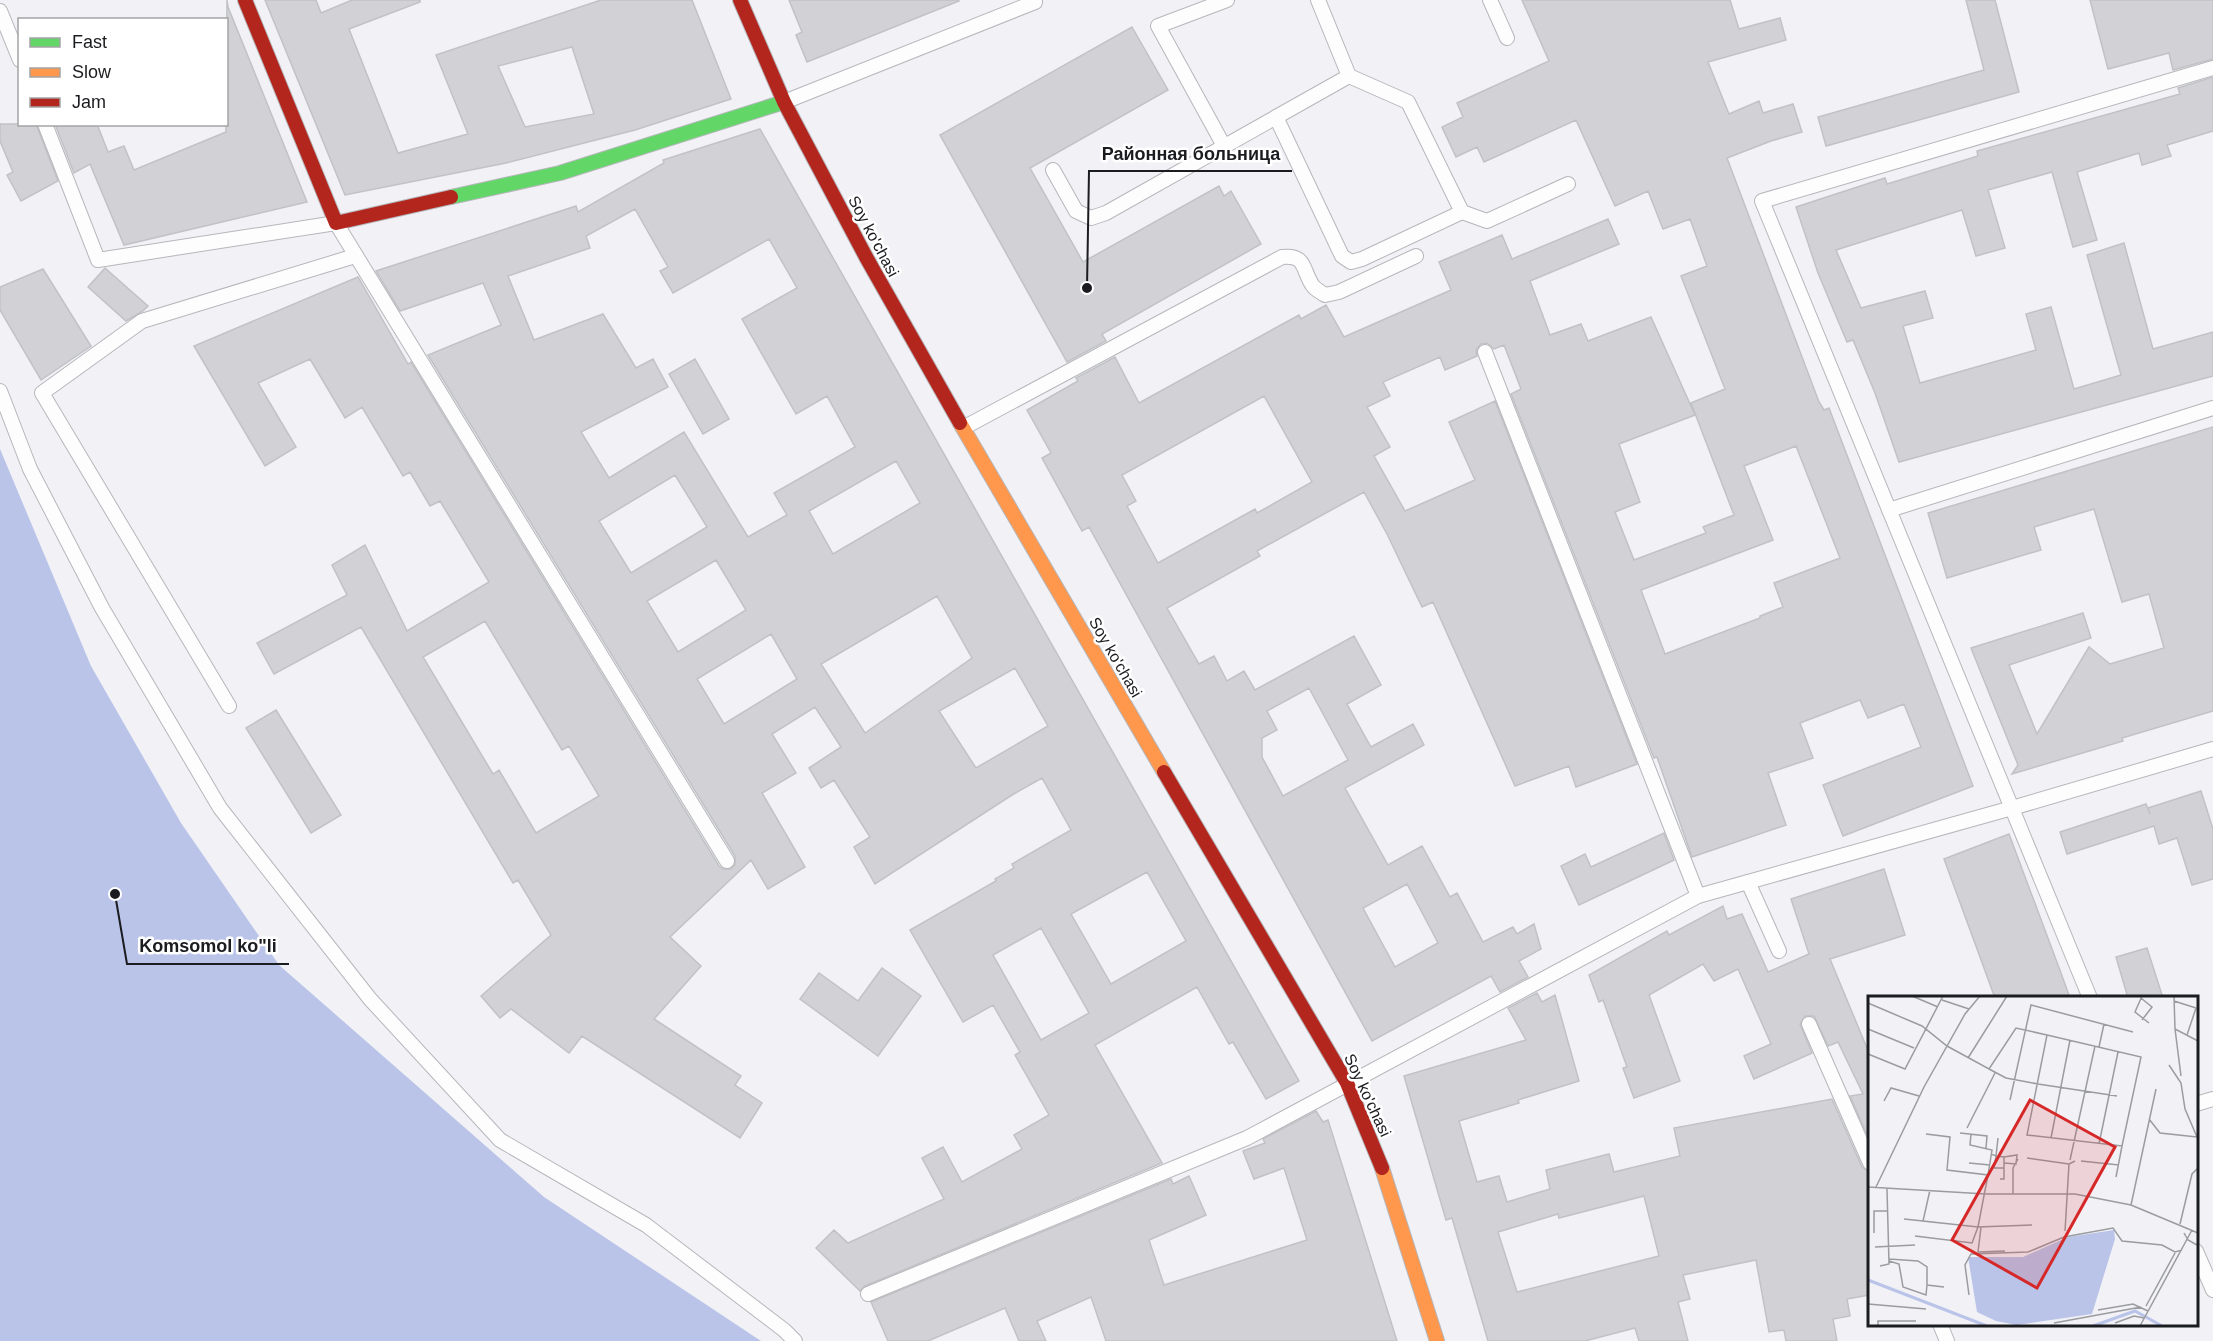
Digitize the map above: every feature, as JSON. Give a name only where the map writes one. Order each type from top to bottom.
[{"type":"main road","points":[[245,0],[336,223],[560,173],[784,102]]},
{"type":"main road","name":"Soy ko'chasi","points":[[740,0],[784,102],[866,257],[963,428],[1347,1083],[1383,1170],[1437,1341]]},
{"type":"lane","points":[[1224,146],[1158,26],[1227,0]]},
{"type":"lane","points":[[1318,0],[1349,76],[1408,102],[1462,212]]},
{"type":"lane","points":[[1490,0],[1507,38]]},
{"type":"lane","points":[[784,102],[1037,1]]},
{"type":"lane","points":[[0,11],[18,55]]},
{"type":"lane","points":[[2090,996],[1762,201],[2213,68]]},
{"type":"lane","points":[[1053,170],[1076,211],[1091,218],[1106,213],[1349,76]]},
{"type":"lane","points":[[1276,117],[1342,256],[1351,262],[1462,212],[1487,220],[1568,184]]},
{"type":"lane","points":[[46,126],[98,260],[336,223],[727,861]]},
{"type":"lane","points":[[229,706],[42,393],[142,321],[355,255]]},
{"type":"lane","points":[[963,428],[1282,257],[1292,256],[1301,261],[1314,288],[1325,295],[1339,292],[1416,256]]},
{"type":"lane","points":[[1485,352],[1698,896]]},
{"type":"lane","points":[[0,391],[30,469],[102,608],[220,808],[370,999],[500,1140],[646,1225],[784,1330],[795,1341]]},
{"type":"lane","points":[[1889,510],[2213,408]]},
{"type":"lane","points":[[868,1294],[1246,1138],[1698,896],[2213,749]]},
{"type":"lane","points":[[1748,882],[1779,951]]},
{"type":"lane","points":[[1809,1024],[1868,1161]]},
{"type":"lane","points":[[2198,1103],[2213,1099]]},
{"type":"lane","points":[[2198,1256],[2213,1290]]},
{"type":"lane","points":[[1941,1326],[1947,1341]]},
{"type":"water","points":[[0,449],[91,666],[181,823],[279,965],[544,1197],[761,1341],[0,1341]]},
{"type":"building","points":[[227,0],[307,202],[124,245],[90,164],[74,173],[56,126],[98,126],[108,152],[124,146],[134,170],[226,132],[226,126],[228,126]]},
{"type":"building","points":[[265,0],[316,0],[321,13],[352,0],[420,0],[420,2],[349,29],[398,153],[468,134],[436,55],[601,0],[692,0],[731,99],[635,130],[506,163],[345,195]],"holes":[[[572,47],[594,114],[525,127],[498,66]]]},
{"type":"building","points":[[789,0],[959,1],[807,62],[796,35],[802,32]]},
{"type":"building","points":[[1522,0],[1730,0],[1739,29],[1780,18],[1786,40],[1708,62],[1729,114],[1759,101],[1763,113],[1793,104],[1802,132],[1727,158],[1819,402],[1824,410],[1829,408],[1973,786],[1843,836],[1823,785],[1921,747],[1904,704],[1868,718],[1860,700],[1800,723],[1813,758],[1768,773],[1786,825],[1692,857],[1657,757],[1654,758],[1511,394],[1521,389],[1504,345],[1494,349],[1487,343],[1481,344],[1476,350],[1477,356],[1445,370],[1440,357],[1383,382],[1390,396],[1367,407],[1390,447],[1374,456],[1405,511],[1475,480],[1449,422],[1495,401],[1637,764],[1576,787],[1569,766],[1515,786],[1433,602],[1422,607],[1364,492],[1257,551],[1260,556],[1167,608],[1199,664],[1214,656],[1227,681],[1244,671],[1255,690],[1354,636],[1381,685],[1347,704],[1371,747],[1413,724],[1424,745],[1345,788],[1388,865],[1422,846],[1450,897],[1457,893],[1483,942],[1513,927],[1517,934],[1534,924],[1541,949],[1519,961],[1528,977],[1500,992],[1491,976],[1372,1041],[1089,527],[1082,531],[1042,458],[1051,453],[1027,410],[1078,381],[1076,378],[1115,357],[1139,403],[1299,315],[1301,319],[1326,305],[1344,337],[1451,290],[1439,262],[1502,235],[1512,259],[1608,219],[1619,244],[1530,281],[1550,335],[1581,324],[1588,341],[1651,317],[1695,415],[1619,444],[1640,502],[1615,512],[1634,560],[1706,533],[1703,527],[1734,515],[1691,403],[1725,389],[1681,276],[1707,266],[1690,219],[1663,229],[1648,191],[1615,206],[1576,120],[1484,162],[1477,147],[1456,157],[1442,127],[1463,117],[1457,103],[1549,61]],"holes":[[[1264,396],[1312,482],[1257,513],[1255,509],[1158,563],[1127,506],[1136,501],[1122,475]],[[1796,446],[1840,558],[1774,583],[1783,607],[1665,654],[1641,590],[1773,540],[1744,466]],[[1309,688],[1348,760],[1283,796],[1262,757],[1262,738],[1277,730],[1267,711]],[[1407,884],[1438,943],[1395,967],[1363,908]]]},
{"type":"building","points":[[1966,0],[1995,0],[2019,92],[1826,146],[1818,117],[1984,70]]},
{"type":"building","points":[[2090,0],[2213,0],[2213,59],[2173,70],[2169,53],[2108,69]]},
{"type":"building","points":[[1132,27],[1168,90],[1030,168],[1083,262],[1219,186],[1224,196],[1231,191],[1261,244],[1102,334],[1106,341],[1067,362],[940,135]]},
{"type":"building","points":[[2213,77],[2213,131],[2167,145],[2171,156],[2142,165],[2139,153],[2077,172],[2097,240],[2073,247],[2052,172],[1988,190],[2005,248],[1976,256],[1962,210],[1836,250],[1861,308],[1925,291],[1933,318],[1903,326],[1920,383],[2036,350],[2026,314],[2051,307],[2074,389],[2121,375],[2087,255],[2124,243],[2153,349],[2213,332],[2213,376],[1899,462],[1875,393],[1853,340],[1847,342],[1818,273],[1796,207],[1885,178],[1887,184],[1978,156],[1977,151],[2180,94],[2178,88]]},
{"type":"building","points":[[0,124],[37,126],[58,181],[21,201],[7,175],[13,172],[0,141]]},
{"type":"building","points":[[760,129],[1299,1081],[1266,1099],[1233,1042],[1229,1044],[1197,987],[1095,1045],[1162,1163],[865,1286],[860,1291],[816,1248],[834,1230],[848,1243],[944,1199],[922,1158],[943,1147],[962,1182],[1022,1149],[1014,1135],[1049,1115],[1015,1055],[1020,1052],[993,1005],[963,1022],[910,930],[996,881],[995,879],[1014,868],[1012,864],[1071,830],[1042,778],[875,884],[854,847],[870,837],[834,780],[821,788],[809,768],[841,747],[815,707],[772,734],[796,773],[762,793],[805,867],[768,889],[751,860],[670,937],[701,966],[654,1019],[741,1076],[735,1085],[762,1103],[740,1138],[582,1036],[569,1053],[511,1009],[500,1018],[481,996],[551,935],[518,880],[513,883],[361,627],[274,674],[257,643],[347,595],[332,565],[365,545],[407,631],[489,582],[440,501],[430,506],[410,472],[403,476],[362,407],[345,418],[310,359],[258,383],[296,447],[265,466],[194,346],[358,277],[408,364],[411,362],[719,866],[723,869],[731,869],[735,865],[735,856],[428,355],[501,325],[483,283],[400,311],[376,271],[576,206],[578,212],[664,163],[663,160]],"holes":[[[635,209],[668,267],[660,271],[673,293],[769,239],[797,288],[742,319],[796,414],[827,396],[855,447],[774,493],[787,515],[748,537],[684,432],[609,478],[581,432],[668,387],[653,359],[636,368],[603,314],[534,340],[508,276],[590,248],[586,236]],[[896,461],[920,503],[833,554],[809,511]],[[675,475],[707,527],[631,573],[599,521]],[[716,560],[746,610],[678,652],[647,601]],[[937,596],[972,658],[865,733],[821,664]],[[485,621],[562,750],[569,746],[599,796],[536,833],[499,770],[493,774],[423,657]],[[771,634],[797,679],[724,724],[697,679]],[[1015,668],[1048,726],[976,768],[939,711]],[[1147,872],[1186,941],[1111,984],[1071,914]],[[1041,928],[1089,1013],[1041,1040],[993,955]]]},
{"type":"building","points":[[105,268],[148,306],[143,311],[126,321],[88,287]]},
{"type":"building","points":[[43,269],[91,346],[41,380],[0,310],[0,287]]},
{"type":"building","points":[[695,359],[729,419],[703,434],[669,374]]},
{"type":"building","points":[[2213,427],[2213,711],[2012,774],[2018,765],[1971,648],[2083,613],[2091,638],[2009,665],[2037,734],[2089,647],[2110,664],[2164,648],[2149,594],[2122,602],[2094,509],[2034,527],[2041,550],[1947,578],[1928,513]]},
{"type":"building","points":[[276,710],[341,815],[311,833],[246,728]]},
{"type":"building","points":[[2201,791],[2213,829],[2213,879],[2192,885],[2177,838],[2159,844],[2154,826],[2067,854],[2060,832],[2146,804],[2150,814],[2148,808]]},
{"type":"building","points":[[1664,833],[1674,860],[1579,905],[1561,866],[1585,854],[1591,867]]},
{"type":"building","points":[[2009,834],[2069,996],[1994,996],[1944,859]]},
{"type":"building","points":[[1884,869],[1905,935],[1830,959],[1868,1051],[1868,1137],[1850,1096],[1863,1094],[1838,1042],[1828,1046],[1814,1016],[1805,1016],[1800,1024],[1812,1053],[1754,1079],[1744,1056],[1771,1044],[1738,969],[1714,981],[1703,964],[1649,995],[1680,1081],[1634,1098],[1623,1068],[1627,1067],[1603,1000],[1599,1002],[1589,975],[1667,931],[1669,935],[1723,906],[1727,919],[1742,914],[1768,972],[1809,954],[1791,899]]},
{"type":"building","points":[[2147,948],[2162,996],[2127,996],[2116,957]]},
{"type":"building","points":[[882,968],[921,996],[878,1056],[800,999],[819,973],[858,1001]]},
{"type":"building","points":[[1537,993],[1542,1002],[1555,995],[1579,1081],[1518,1100],[1519,1103],[1459,1121],[1477,1182],[1499,1176],[1507,1202],[1550,1189],[1546,1170],[1609,1154],[1614,1172],[1680,1156],[1674,1128],[1832,1099],[1862,1167],[1868,1171],[1868,1295],[1847,1299],[1850,1316],[1833,1319],[1837,1341],[1786,1341],[1784,1330],[1769,1332],[1756,1260],[1683,1275],[1690,1299],[1678,1302],[1688,1341],[1639,1341],[1635,1328],[1585,1341],[1488,1341],[1452,1218],[1446,1220],[1404,1076],[1526,1040],[1508,1008]],"holes":[[[1644,1196],[1659,1256],[1517,1292],[1498,1232],[1558,1214],[1559,1218]]]},
{"type":"building","points":[[1316,1111],[1323,1122],[1328,1120],[1397,1341],[1106,1341],[1091,1297],[1037,1321],[1046,1341],[1019,1341],[1005,1308],[928,1341],[888,1341],[871,1302],[1171,1179],[1173,1184],[1189,1176],[1206,1215],[1149,1240],[1164,1285],[1307,1240],[1284,1168],[1254,1179],[1243,1151],[1265,1143],[1263,1139]]},
{"type":"traffic: fast","points":[[451,197],[560,173],[784,102]]},
{"type":"traffic: slow","points":[[960,423],[1164,772]]},
{"type":"traffic: slow","points":[[1382,1168],[1437,1341]]},
{"type":"traffic: jam","points":[[245,0],[336,223],[451,197]]},
{"type":"traffic: jam","points":[[740,0],[784,102],[866,257],[960,423]]},
{"type":"traffic: jam","points":[[1164,772],[1347,1083],[1382,1168]]},
{"type":"place","name":"Районная больница","points":[[1087,288]]},
{"type":"place","name":"Komsomol ko\"li","points":[[115,894]]}]
